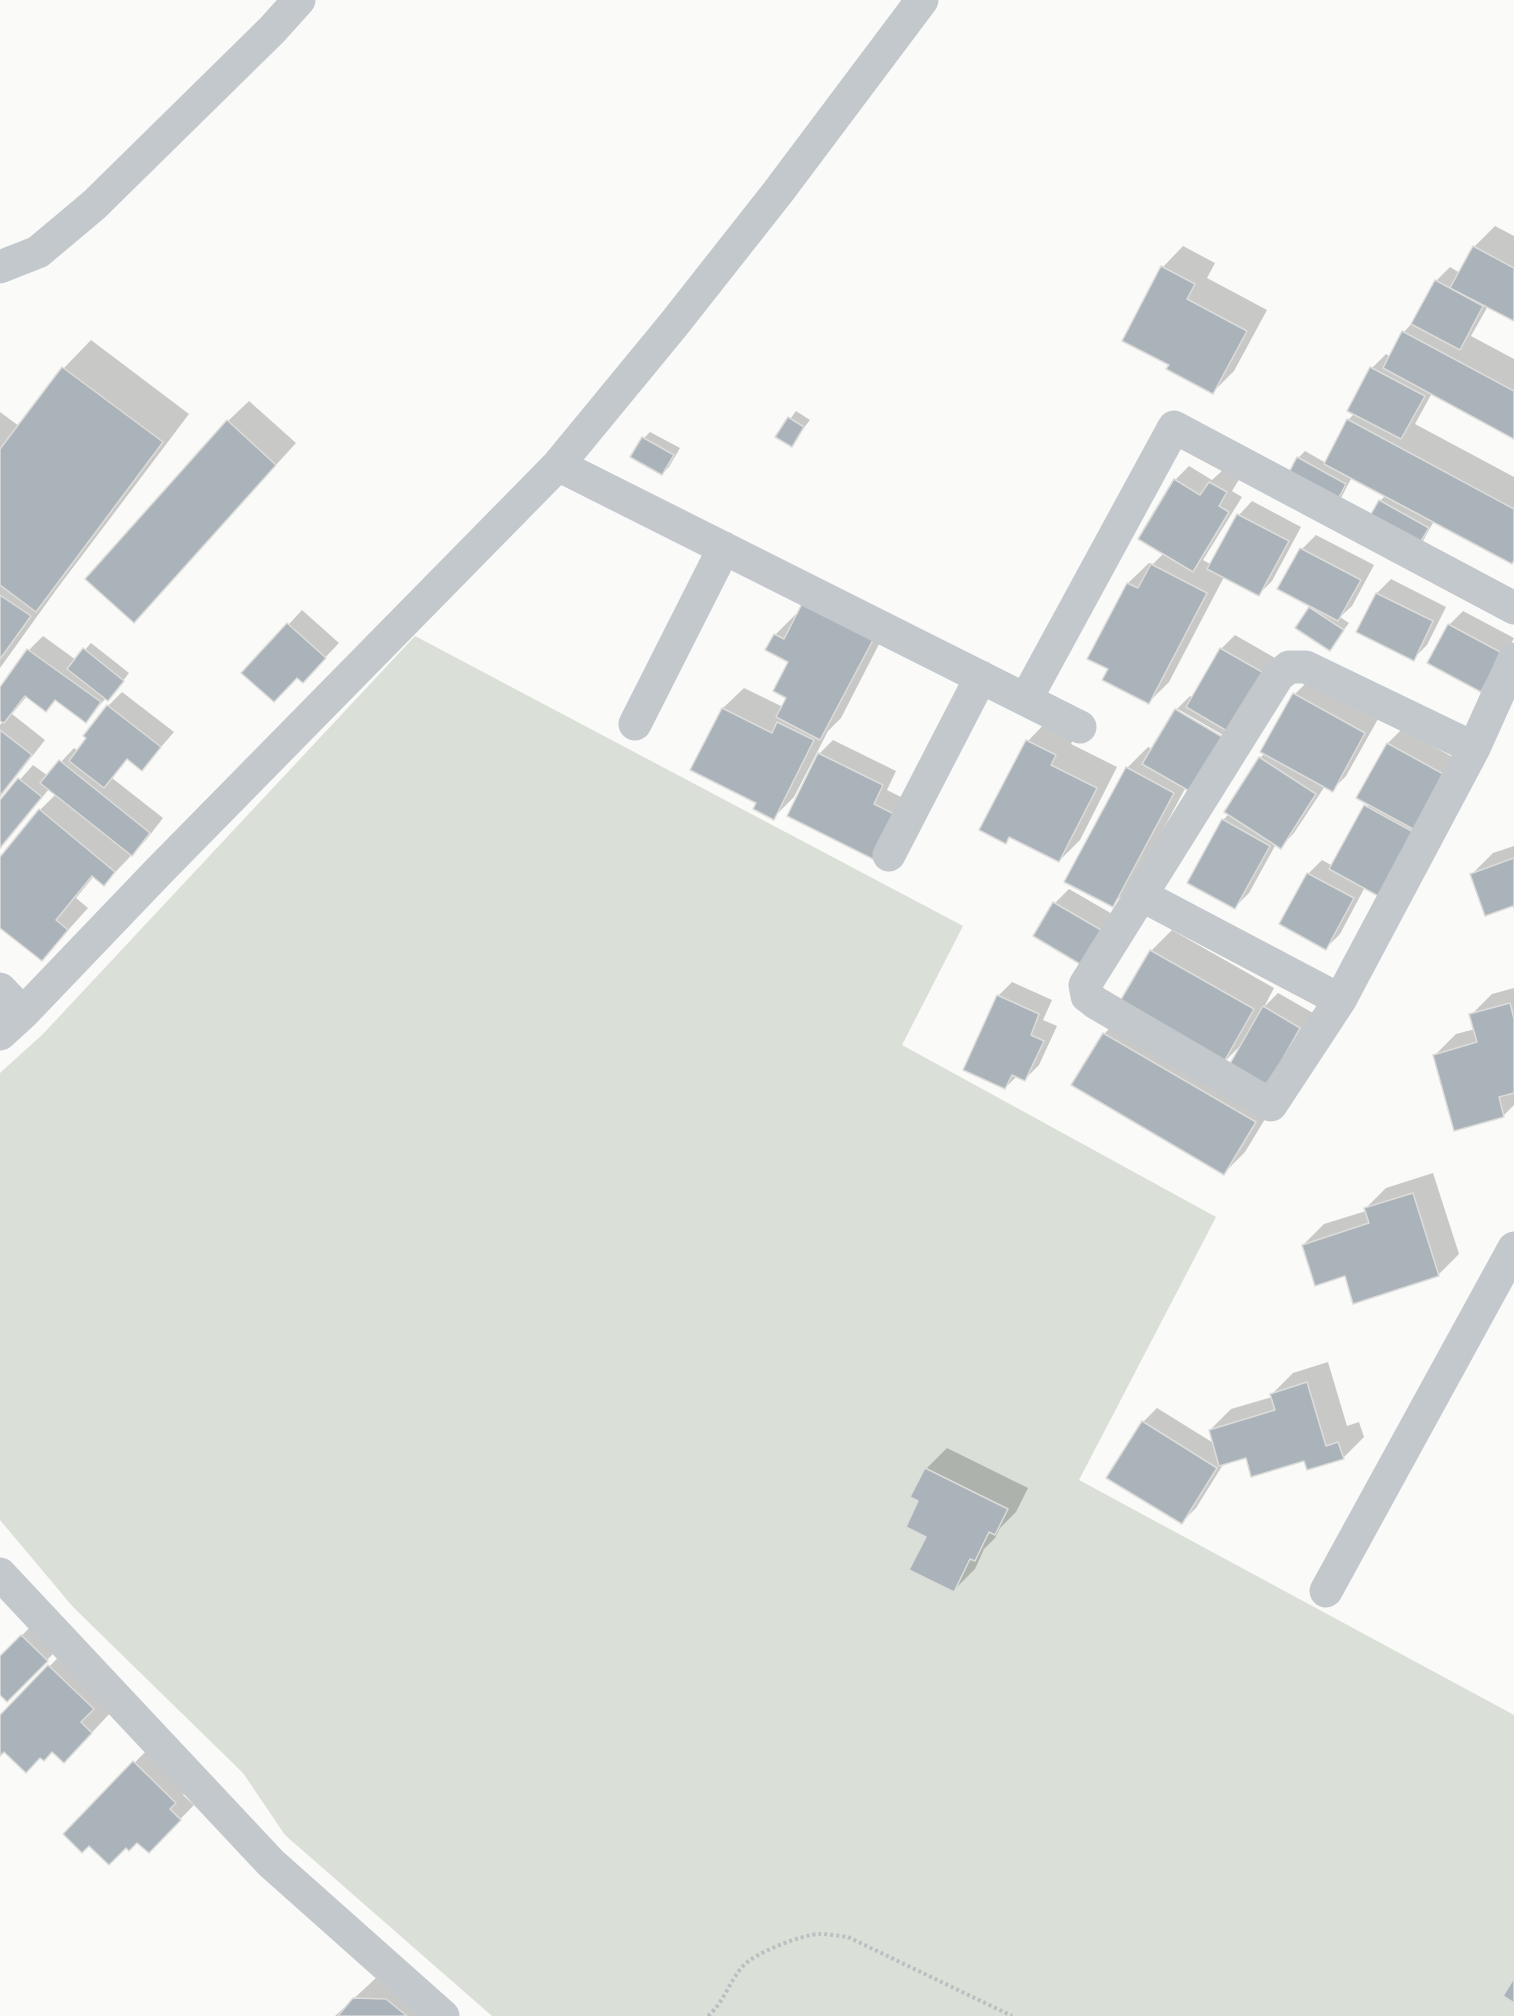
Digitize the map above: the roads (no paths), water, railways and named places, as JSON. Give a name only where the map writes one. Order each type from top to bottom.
[{"type":"street","points":[[0,267],[38,252],[94,205],[272,30],[299,0]]},
{"type":"street","points":[[0,989],[12,1024],[558,465],[674,324],[778,192],[922,0]]},
{"type":"street","points":[[1026,699],[1174,427],[1514,608]]},
{"type":"street","points":[[558,465],[1080,727]]},
{"type":"street","points":[[635,724],[724,548]]},
{"type":"street","points":[[1474,748],[1306,667],[1289,667],[1278,676],[1085,985],[1088,996],[1096,1004],[1271,1105],[1340,1000],[1474,748],[1514,659]]},
{"type":"street","points":[[890,855],[981,677]]},
{"type":"street","points":[[1141,895],[1340,1000]]},
{"type":"street","points":[[1326,1591],[1514,1248]]},
{"type":"street","points":[[0,1574],[271,1863],[443,2016]]}]
